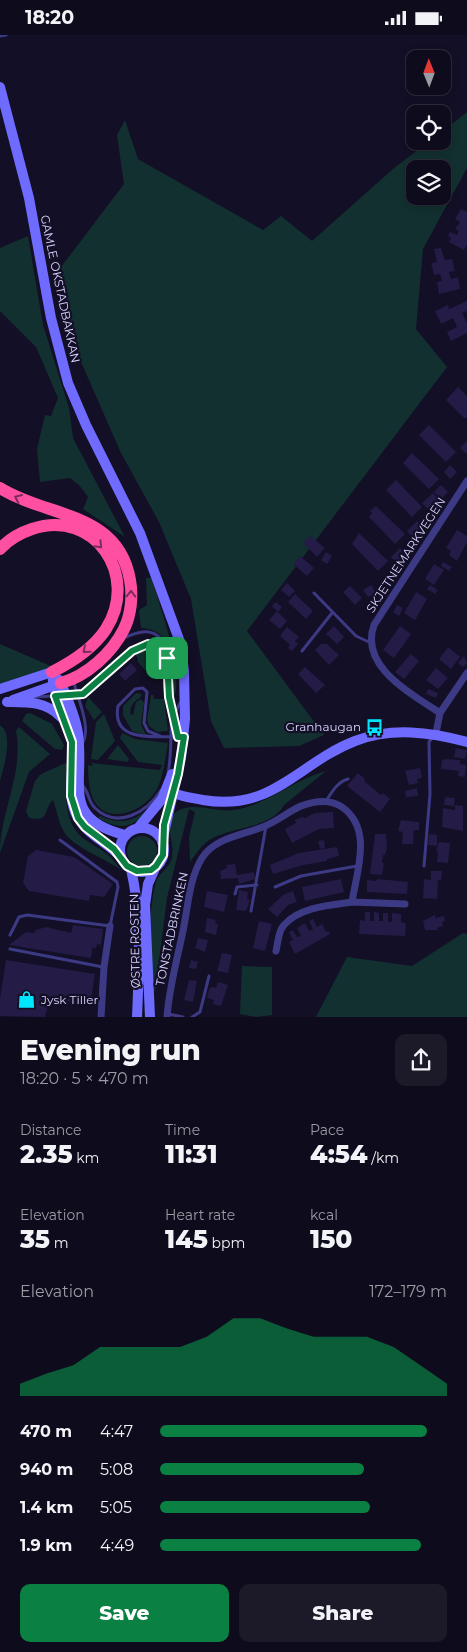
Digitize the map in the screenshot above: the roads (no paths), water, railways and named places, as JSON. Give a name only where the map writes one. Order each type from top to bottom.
[{"type":"highway","points":[[0,489],[28,503],[77,517],[101,530],[124,561],[131,586],[130,611],[125,627],[118,640],[90,668],[62,688]]},
{"type":"highway","points":[[0,549],[13,537],[30,530],[42,526],[63,526],[85,533],[94,540],[110,557],[115,568],[118,594],[113,615],[106,629],[85,651],[52,672]]},
{"type":"main road","name":"GAMLE OKSTADBAKKAN","points":[[0,87],[29,198],[51,318],[68,383],[86,425],[140,533],[160,583],[172,626],[180,703],[178,737]]},
{"type":"main road","name":"GAMLE OKSTADBAKKAN","points":[[162,842],[167,791],[186,703],[180,642],[172,626]]},
{"type":"main road","points":[[0,689],[52,672],[62,688],[76,724],[79,749],[79,795],[86,815],[101,827],[125,835]]},
{"type":"main road","points":[[3,703],[62,688]]},
{"type":"main road","points":[[62,688],[65,723]]},
{"type":"main road","points":[[3,703],[31,702],[46,706],[53,709],[65,723],[70,733],[72,751],[70,787],[73,806],[85,827],[121,857],[131,869],[144,872],[156,866],[163,855],[162,842],[153,831],[138,828],[125,835],[120,846],[121,857]]},
{"type":"main road","points":[[167,791],[215,802],[244,801],[278,787],[355,741],[388,733],[436,733],[467,742]]},
{"type":"main road","name":"GAMLE OKSTADBAKKAN","points":[[138,828],[167,791]]},
{"type":"main road","name":"ØSTRE ROSTEN","points":[[150,1017],[146,890],[156,866]]},
{"type":"main road","name":"ØSTRE ROSTEN","points":[[131,869],[138,922],[137,1017]]},
{"type":"street","name":"SKJETNEMARKVEGEN","points":[[371,643],[374,625],[467,481]]},
{"type":"street","points":[[371,643],[372,651],[379,664],[397,684],[440,713]]},
{"type":"street","points":[[436,733],[440,713],[464,682],[467,673]]},
{"type":"street","points":[[326,802],[338,804],[350,813],[358,826],[361,847],[352,902]]},
{"type":"street","name":"TONSTADBRINKEN","points":[[167,1015],[194,876],[203,856],[220,841],[266,826],[301,806],[326,802]]},
{"type":"street","points":[[276,951],[283,925],[301,913],[352,902],[405,904]]},
{"type":"street","name":"ØSTRE ROSTEN","points":[[101,1017],[104,967],[110,927]]},
{"type":"lane","points":[[0,36],[6,35]]},
{"type":"lane","points":[[314,593],[356,636],[371,643]]},
{"type":"lane","points":[[302,651],[332,613]]},
{"type":"lane","points":[[118,640],[143,632],[156,634],[163,643],[167,658],[172,719],[178,737],[160,736],[152,738],[130,734],[122,726],[118,716],[118,706],[135,689],[143,687],[147,692],[144,723],[148,731],[160,736]]},
{"type":"lane","points":[[62,688],[78,696],[88,692],[137,647],[153,645],[167,658]]},
{"type":"lane","points":[[62,688],[78,696]]},
{"type":"lane","points":[[78,696],[86,739],[79,749]]},
{"type":"lane","points":[[172,719],[180,703]]},
{"type":"lane","points":[[424,866],[430,794],[429,742],[436,733]]},
{"type":"lane","points":[[326,802],[333,790],[343,780],[348,779]]},
{"type":"lane","points":[[78,781],[85,788],[94,808],[109,817],[117,818],[137,814],[167,791]]},
{"type":"lane","points":[[251,911],[266,826]]},
{"type":"lane","name":"ØSTRE ROSTEN","points":[[60,840],[117,882],[118,887],[110,927]]},
{"type":"lane","points":[[276,887],[301,876],[357,865]]},
{"type":"lane","points":[[235,894],[237,887],[257,885]]},
{"type":"lane","points":[[10,935],[18,917],[27,915],[110,927]]},
{"type":"lane","points":[[10,949],[104,967]]},
{"type":"lane","points":[[192,1017],[200,1012],[209,976]]},
{"type":"lane","points":[[167,1015],[183,1017]]},
{"type":"place","name":"Granhaugan","points":[[375,727]]},
{"type":"place","name":"Jysk Tiller","points":[[27,1000]]}]
